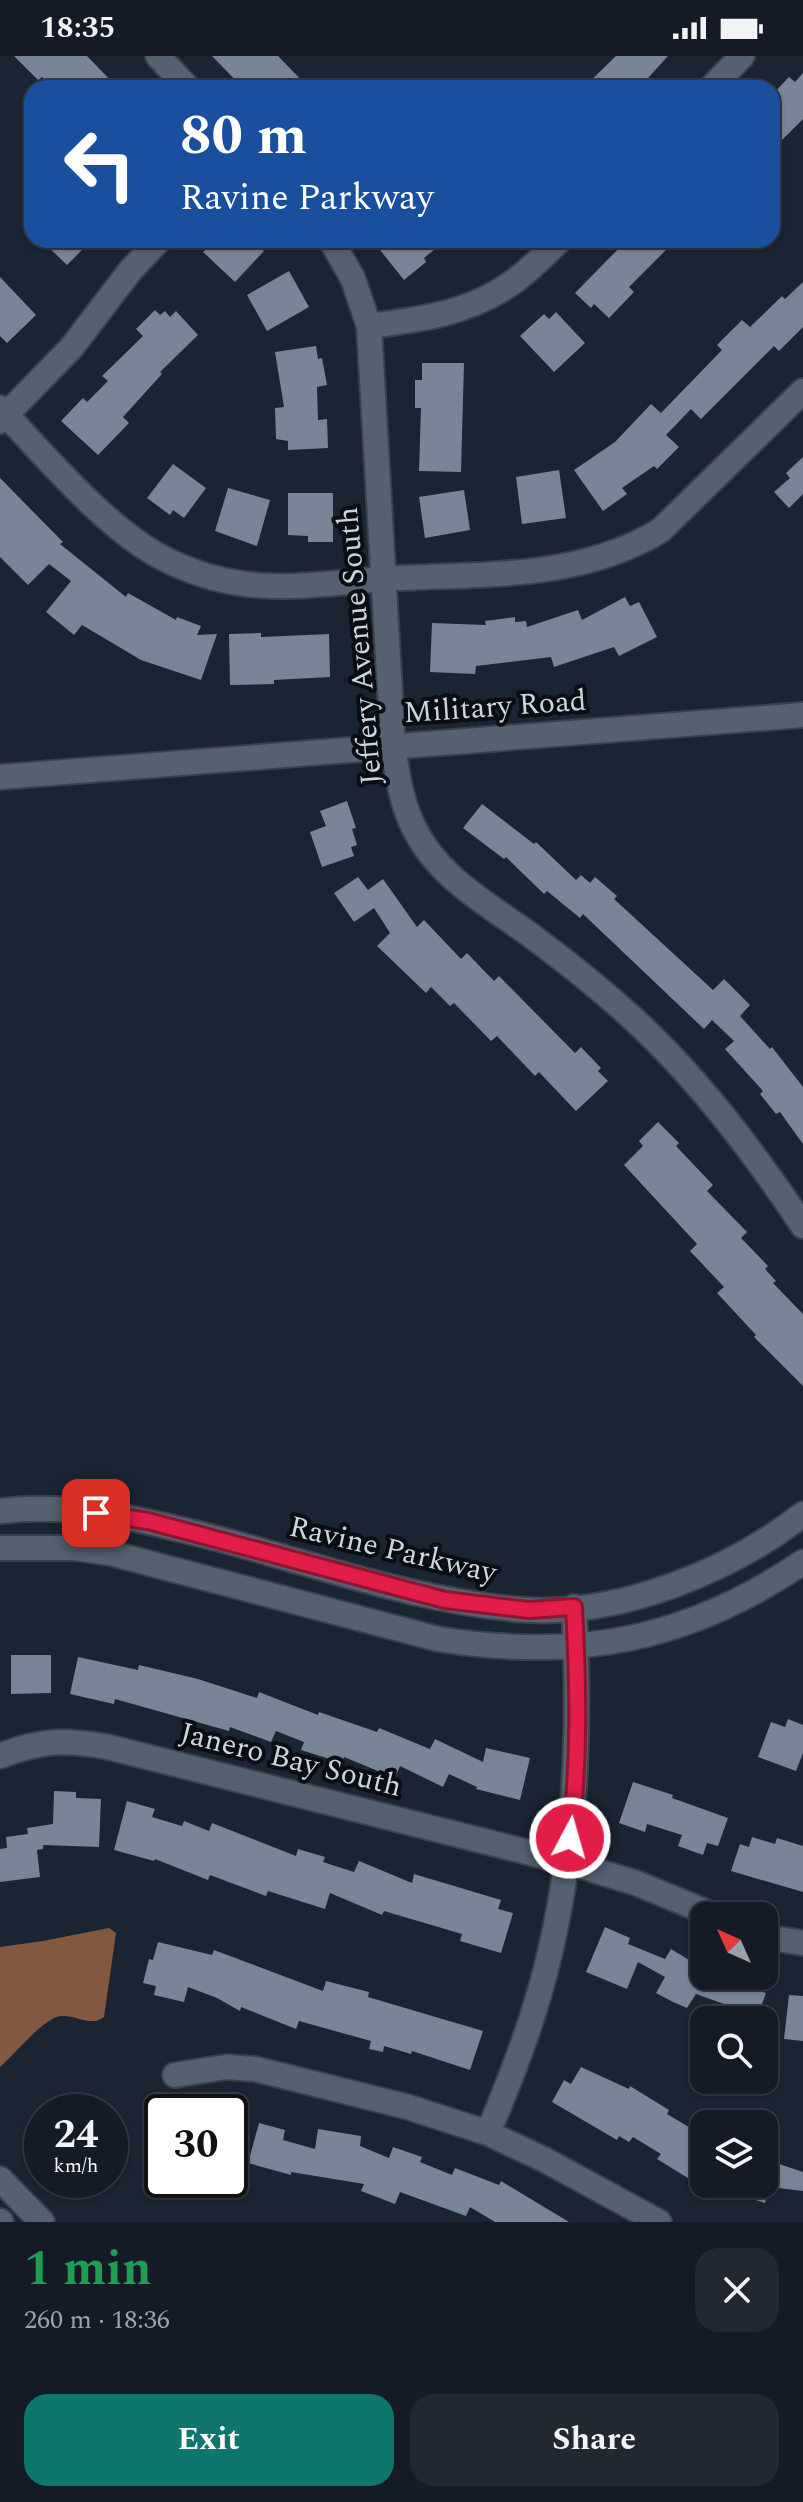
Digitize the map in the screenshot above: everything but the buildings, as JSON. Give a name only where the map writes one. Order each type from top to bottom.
[{"type":"street","points":[[158,56],[180,80]]},
{"type":"street","points":[[719,80],[742,56]]},
{"type":"street","points":[[152,248],[72,347],[2,414],[126,534],[187,569],[243,584],[269,586],[541,571],[634,547],[661,530],[803,391]]},
{"type":"street","name":"Jeffery Avenue South","points":[[336,248],[353,279],[369,326],[393,745],[409,817],[426,848],[462,887],[581,974],[662,1047],[751,1150],[803,1226]]},
{"type":"street","points":[[369,326],[407,321],[469,306],[513,282],[551,248]]},
{"type":"street","name":"Military Road","points":[[0,777],[803,715]]},
{"type":"street","name":"Ravine Parkway","points":[[0,1511],[43,1509],[113,1514],[196,1533],[445,1600],[529,1610],[622,1600],[696,1576],[752,1550],[803,1514]]},
{"type":"street","points":[[0,1548],[75,1548],[110,1553],[438,1639],[508,1648],[576,1647],[629,1639],[691,1622],[741,1601],[803,1562]]},
{"type":"street","points":[[488,2133],[536,2004],[551,1950],[567,1862],[577,1755],[574,1607]]},
{"type":"street","name":"Janero Bay South","points":[[0,1756],[46,1742],[83,1742],[567,1862],[636,1883],[690,1905]]},
{"type":"street","points":[[778,1939],[803,1943]]},
{"type":"street","points":[[175,2075],[226,2067],[255,2069],[408,2107],[488,2133],[659,2222]]},
{"type":"street","points":[[0,2179],[42,2222]]},
{"type":"shaded area","points":[[109,1928],[116,1933],[104,2017],[92,2021],[67,2016],[54,2018],[0,2067],[0,1947]]},
{"type":"route","points":[[96,1513],[148,1521],[445,1600],[529,1610],[574,1607],[577,1755],[570,1838]]}]
